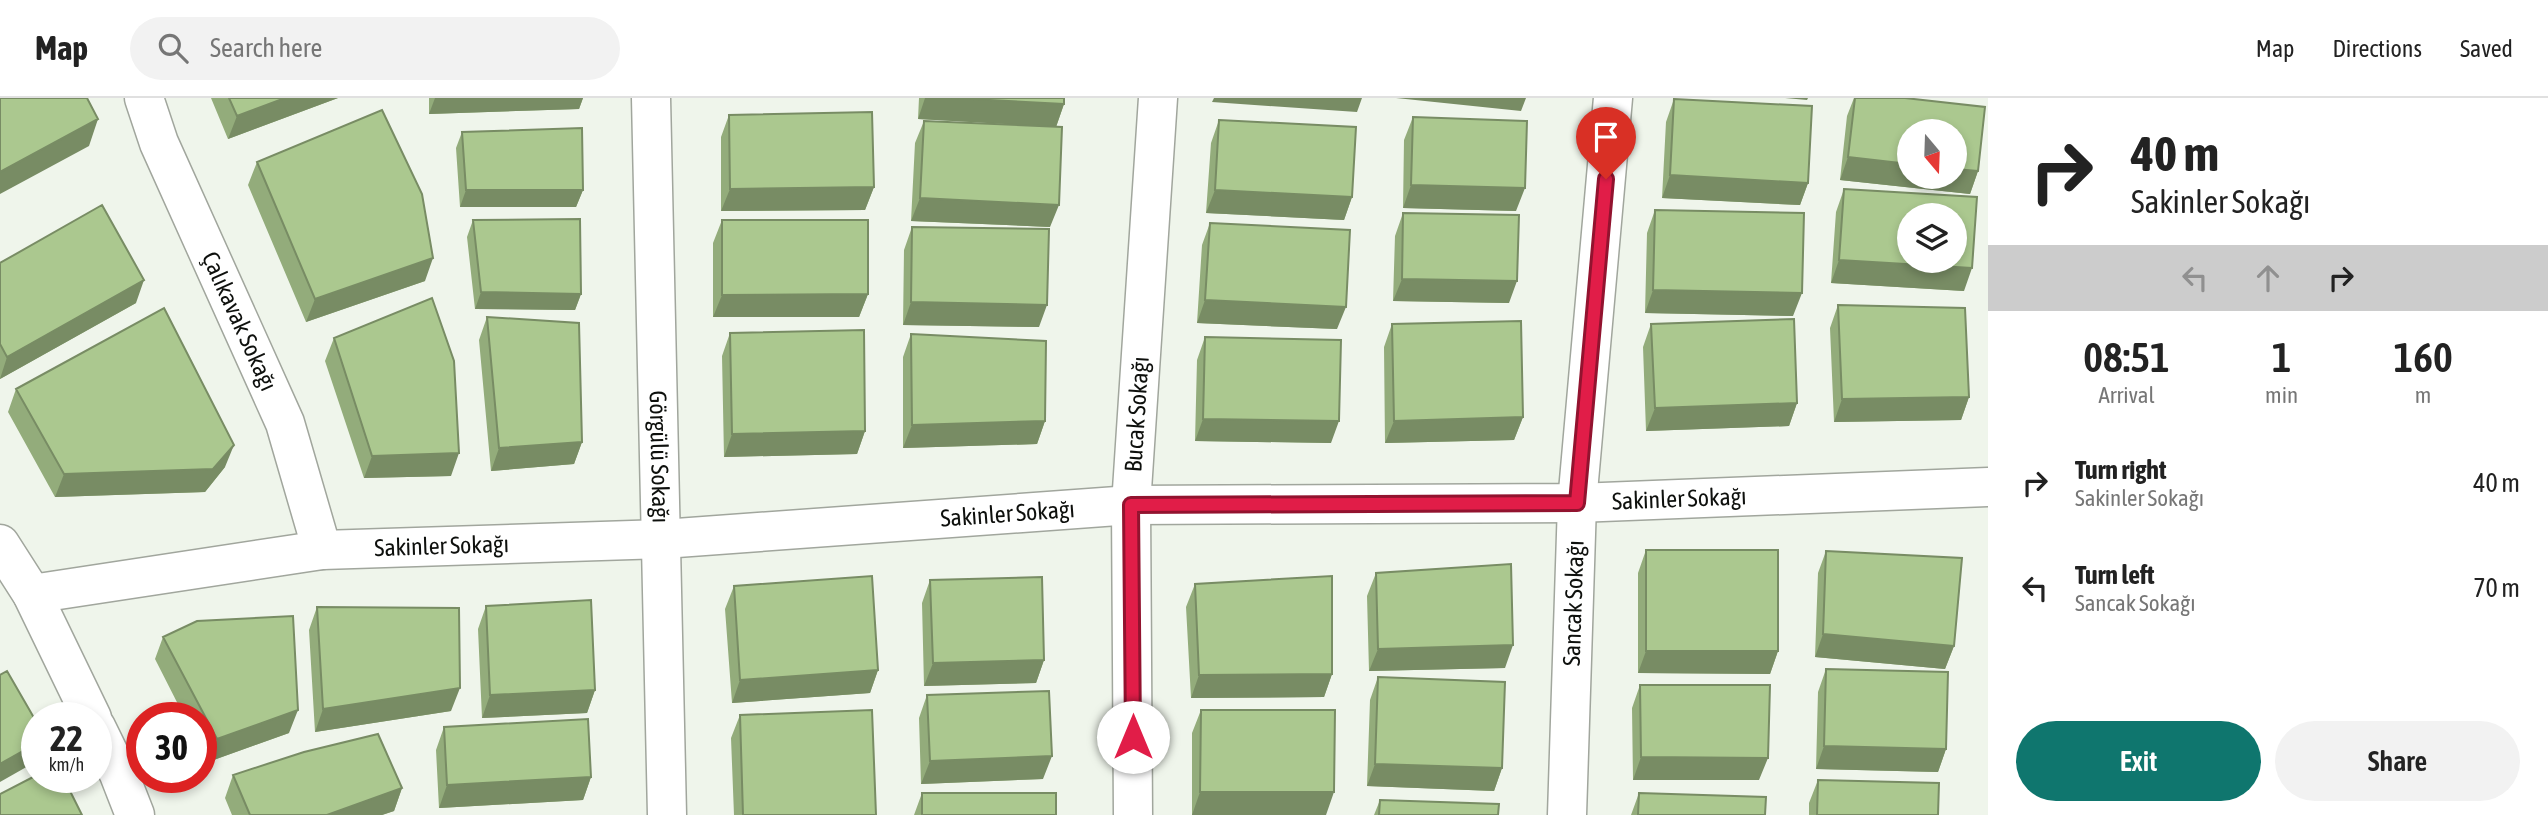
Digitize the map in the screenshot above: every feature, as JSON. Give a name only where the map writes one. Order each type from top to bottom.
[{"type":"street","name":"Çalıkavak Sokağı","points":[[145,98],[159,143],[285,423],[322,550]]},
{"type":"street","name":"Görgülü Sokağı","points":[[651,98],[663,539],[667,815]]},
{"type":"street","name":"Bucak Sokağı","points":[[1133,815],[1131,505],[1158,98]]},
{"type":"street","name":"Sancak Sokağı","points":[[1567,815],[1577,503],[1614,98]]},
{"type":"street","name":"Sakinler Sokağı","points":[[32,594],[322,550],[663,539],[1131,505],[1577,503],[1988,487]]},
{"type":"street","points":[[0,544],[32,594],[84,702]]},
{"type":"street","points":[[112,760],[135,815]]},
{"type":"building","points":[[0,98],[87,98],[98,119],[0,172]]},
{"type":"building","points":[[229,98],[285,98],[237,116]]},
{"type":"building","points":[[952,98],[1064,98],[1064,104]]},
{"type":"building","points":[[1855,98],[1905,98],[1985,107],[1978,171],[1967,170],[1967,119],[1897,119],[1897,163],[1848,157]]},
{"type":"building","points":[[1674,99],[1812,106],[1808,183],[1670,175]]},
{"type":"building","points":[[382,110],[422,194],[433,258],[315,299],[257,162]]},
{"type":"building","points":[[872,112],[874,187],[730,189],[729,115]]},
{"type":"building","points":[[1413,117],[1527,121],[1525,188],[1411,185]]},
{"type":"building","points":[[1219,120],[1356,127],[1352,197],[1215,190]]},
{"type":"building","points":[[924,121],[1062,127],[1059,205],[920,198]]},
{"type":"building","points":[[582,128],[583,190],[466,190],[462,132]]},
{"type":"building","points":[[1844,189],[1977,197],[1972,268],[1967,268],[1967,203],[1897,203],[1897,263],[1839,260]]},
{"type":"building","points":[[102,205],[144,280],[7,357],[0,344],[0,263]]},
{"type":"building","points":[[1655,210],[1804,213],[1802,293],[1653,290]]},
{"type":"building","points":[[1403,213],[1519,215],[1517,281],[1402,279]]},
{"type":"building","points":[[580,219],[581,294],[481,292],[473,220]]},
{"type":"building","points":[[722,220],[868,220],[868,294],[722,295]]},
{"type":"building","points":[[1210,223],[1350,230],[1346,307],[1205,300]]},
{"type":"building","points":[[912,227],[1049,229],[1047,305],[911,302]]},
{"type":"building","points":[[432,298],[454,361],[459,453],[372,456],[334,338]]},
{"type":"building","points":[[1838,305],[1965,308],[1969,397],[1842,399]]},
{"type":"building","points":[[164,308],[234,445],[213,469],[64,474],[16,389]]},
{"type":"building","points":[[487,317],[579,323],[582,442],[499,448]]},
{"type":"building","points":[[1794,319],[1797,403],[1655,408],[1651,324]]},
{"type":"building","points":[[1521,321],[1523,417],[1394,421],[1392,324]]},
{"type":"building","points":[[864,330],[865,431],[732,434],[730,333]]},
{"type":"building","points":[[911,334],[1046,341],[1045,421],[912,425]]},
{"type":"building","points":[[1205,337],[1341,340],[1339,421],[1203,419]]},
{"type":"building","points":[[1646,550],[1778,550],[1778,651],[1646,651]]},
{"type":"building","points":[[1826,551],[1962,558],[1954,646],[1823,634]]},
{"type":"building","points":[[1511,564],[1513,645],[1378,649],[1376,573]]},
{"type":"building","points":[[872,576],[878,670],[740,680],[734,586]]},
{"type":"building","points":[[1332,576],[1332,674],[1199,675],[1195,584]]},
{"type":"building","points":[[1042,577],[1044,660],[933,663],[930,580]]},
{"type":"building","points":[[591,600],[595,690],[490,695],[486,606]]},
{"type":"building","points":[[317,607],[459,608],[460,688],[323,709]]},
{"type":"building","points":[[293,616],[298,710],[217,739],[217,702],[197,702],[163,637],[197,621]]},
{"type":"building","points":[[1826,669],[1948,672],[1946,749],[1824,746]]},
{"type":"building","points":[[7,671],[25,702],[21,702],[21,752],[0,764],[0,675]]},
{"type":"building","points":[[1378,677],[1505,682],[1502,768],[1375,764]]},
{"type":"building","points":[[1640,685],[1770,685],[1768,758],[1641,757]]},
{"type":"building","points":[[1049,691],[1052,756],[930,761],[927,695]]},
{"type":"building","points":[[872,710],[876,815],[743,815],[740,715]]},
{"type":"building","points":[[1201,710],[1335,710],[1334,792],[1200,792]]},
{"type":"building","points":[[588,719],[591,777],[447,785],[444,727]]},
{"type":"building","points":[[378,734],[402,788],[327,815],[250,815],[233,775],[304,752]]},
{"type":"building","points":[[1818,780],[1939,783],[1938,815],[1817,815]]},
{"type":"building","points":[[21,783],[21,793],[71,793],[82,815],[0,815],[0,794]]},
{"type":"building","points":[[922,793],[1056,793],[1056,815],[922,815]]},
{"type":"building","points":[[1639,793],[1766,797],[1765,815],[1638,815]]},
{"type":"building","points":[[1380,800],[1499,804],[1498,815],[1379,815]]},
{"type":"route","points":[[1133,737],[1131,505],[1577,503],[1606,179]]}]
